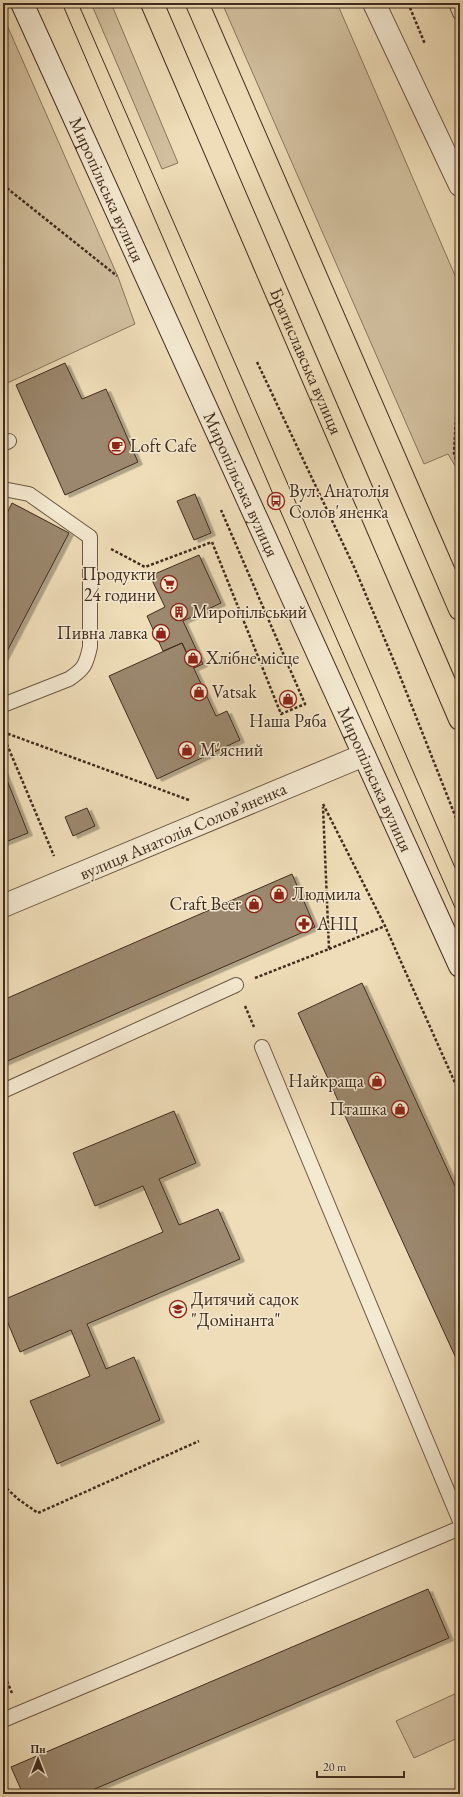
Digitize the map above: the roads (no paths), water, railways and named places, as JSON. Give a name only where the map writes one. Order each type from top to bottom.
[{"type":"main road","name":"Братиславська вулиця","points":[[152,3],[460,719]]},
{"type":"main road","points":[[197,3],[460,609]]},
{"type":"street","name":"Миропільська вулиця","points":[[22,3],[460,966]]},
{"type":"street","points":[[374,3],[460,185]]},
{"type":"street","name":"вулиця Анатолія Соловʼяненка","points":[[3,906],[364,755]]},
{"type":"lane","points":[[456,3],[460,13]]},
{"type":"lane","points":[[3,489],[28,494],[90,537],[90,648],[86,663],[78,673],[70,679],[3,705]]},
{"type":"lane","points":[[3,1090],[236,985]]},
{"type":"lane","points":[[262,1047],[460,1521]]},
{"type":"lane","points":[[3,1720],[460,1528]]},
{"type":"tram line","points":[[62,3],[276,501],[460,919]]},
{"type":"tram line","points":[[78,3],[460,879]]},
{"type":"place","name":"Loft Cafe","points":[[117,446]]},
{"type":"place","name":"Вул. Анатолія Солов'яненка","points":[[276,501]]},
{"type":"place","name":"Продукти 24 години","points":[[169,584]]},
{"type":"place","name":"Миропільський","points":[[179,612]]},
{"type":"place","name":"Пивна лавка","points":[[161,633]]},
{"type":"place","name":"Хлібне місце","points":[[193,658]]},
{"type":"place","name":"Vatsak","points":[[199,692]]},
{"type":"place","name":"Наша Ряба","points":[[288,699]]},
{"type":"place","name":"М'ясний","points":[[187,750]]},
{"type":"place","name":"Людмила","points":[[279,894]]},
{"type":"place","name":"Craft Beer","points":[[254,904]]},
{"type":"place","name":"АНЦ","points":[[304,924]]},
{"type":"place","name":"Найкраща","points":[[377,1081]]},
{"type":"place","name":"Пташка","points":[[400,1109]]},
{"type":"place","name":"Дитячий садок \"Домінанта\"","points":[[178,1309]]}]
